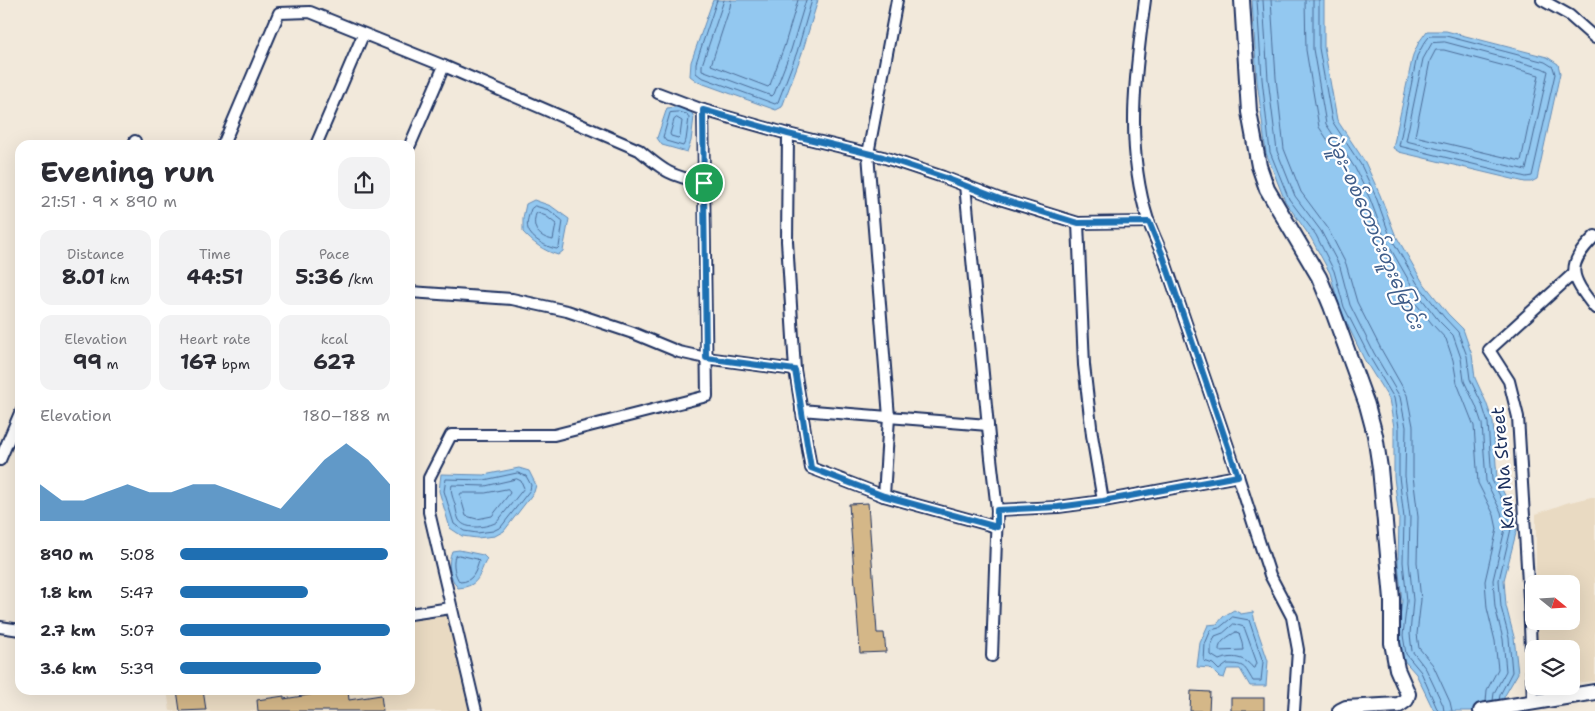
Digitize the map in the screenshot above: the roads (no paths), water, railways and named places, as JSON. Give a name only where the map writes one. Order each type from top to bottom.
[{"type":"street","points":[[884,496],[889,417],[868,154],[897,0]]},
{"type":"street","points":[[1145,0],[1135,76],[1134,141],[1142,198],[1238,476],[1270,575],[1292,617],[1298,650],[1294,711]]},
{"type":"street","points":[[1242,0],[1248,112],[1259,166],[1267,189],[1319,277],[1328,299],[1367,405],[1375,435],[1380,468],[1392,599],[1392,643],[1397,669],[1408,694],[1406,700],[1399,705],[1346,708],[1340,711]]},
{"type":"street","points":[[1542,0],[1569,15],[1595,38]]},
{"type":"street","points":[[225,140],[279,12],[310,12],[363,35],[444,66],[639,150],[663,170],[678,177],[704,183]]},
{"type":"street","points":[[318,140],[363,35]]},
{"type":"street","points":[[412,140],[444,66]]},
{"type":"street","points":[[658,93],[703,110],[935,174],[1042,213],[1078,223],[1149,222]]},
{"type":"street","points":[[476,711],[428,512],[429,478],[451,435],[554,435],[707,396],[703,110]]},
{"type":"street","points":[[788,134],[787,241],[795,370],[811,468],[884,496],[997,527]]},
{"type":"street","points":[[965,185],[997,510],[992,656]]},
{"type":"street","points":[[1078,223],[1084,365],[1092,435],[1103,501]]},
{"type":"street","points":[[1595,236],[1575,259],[1574,273],[1583,293],[1595,308]]},
{"type":"street","name":"Kan Na Street","points":[[1533,703],[1530,599],[1518,417],[1509,381],[1489,350],[1574,273]]},
{"type":"street","points":[[415,292],[512,299],[558,309],[634,333],[679,352],[706,358],[795,370]]},
{"type":"street","points":[[801,410],[988,425]]},
{"type":"street","points":[[0,460],[15,425]]},
{"type":"street","points":[[997,510],[1058,507],[1103,501],[1238,476]]},
{"type":"street","points":[[415,613],[451,608]]},
{"type":"street","points":[[0,627],[15,629]]},
{"type":"street","points":[[1481,711],[1595,692]]},
{"type":"water","points":[[713,0],[818,0],[802,53],[782,107],[776,110],[698,82],[690,76],[691,62]]},
{"type":"water","name":"ပဲခူး-စစ်တောင်းတူးမြောင်း","points":[[1252,0],[1324,0],[1324,47],[1337,120],[1365,162],[1395,234],[1422,281],[1448,314],[1463,329],[1472,355],[1475,378],[1493,422],[1497,479],[1511,508],[1517,529],[1504,580],[1506,606],[1514,637],[1518,673],[1504,697],[1507,711],[1434,711],[1416,674],[1401,657],[1398,635],[1402,601],[1398,563],[1399,518],[1394,477],[1394,427],[1389,399],[1364,359],[1340,309],[1330,273],[1311,238],[1285,201],[1266,153],[1257,80]]},
{"type":"water","points":[[1427,31],[1446,31],[1547,57],[1558,64],[1560,73],[1537,179],[1525,182],[1399,152],[1393,148],[1413,55]]},
{"type":"water","points":[[678,107],[690,110],[694,117],[691,141],[687,152],[662,145],[657,138],[667,108]]},
{"type":"water","points":[[534,200],[551,206],[569,219],[563,251],[558,255],[539,246],[523,232],[526,204]]},
{"type":"water","points":[[519,468],[529,471],[536,485],[534,492],[504,531],[495,536],[477,538],[462,536],[450,528],[439,491],[441,474],[484,475]]},
{"type":"water","points":[[459,550],[483,555],[487,559],[475,582],[458,588],[451,575],[449,565],[452,551]]},
{"type":"water","points":[[1234,610],[1241,614],[1253,612],[1268,661],[1266,686],[1250,686],[1240,669],[1227,669],[1224,678],[1219,677],[1210,668],[1197,667],[1200,643],[1208,625],[1217,624],[1224,616]]}]
